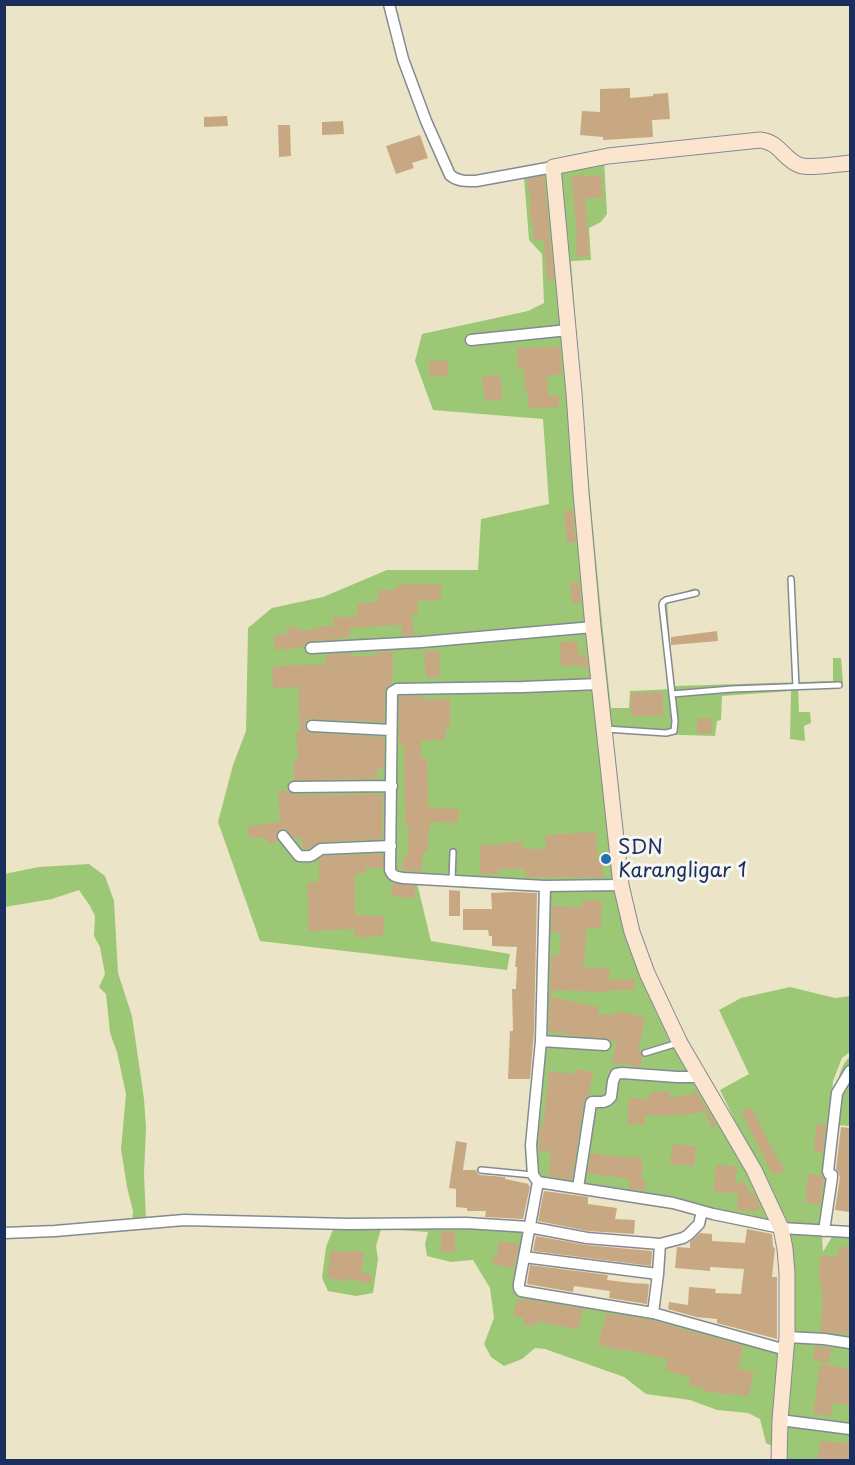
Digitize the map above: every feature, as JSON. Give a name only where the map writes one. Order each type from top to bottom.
[{"type":"street","points":[[389,4],[403,58],[426,121],[450,176],[454,179],[476,181],[608,156],[760,140],[775,144],[801,166],[850,163]]},
{"type":"street","points":[[553,167],[593,627],[621,885],[632,932],[643,963],[680,1043],[789,1228],[785,1249],[792,1340],[779,1461]]},
{"type":"street","points":[[471,340],[568,330]]},
{"type":"street","points":[[311,648],[422,642],[593,627]]},
{"type":"street","points":[[599,684],[397,689],[391,693],[390,870],[395,876],[452,881],[545,886],[621,885]]},
{"type":"street","points":[[312,726],[391,730]]},
{"type":"street","points":[[294,788],[392,786]]},
{"type":"street","points":[[283,836],[297,854],[302,856],[315,855],[321,849],[391,846]]},
{"type":"street","points":[[545,886],[541,1041],[531,1145],[535,1178],[519,1284],[521,1291],[792,1340],[850,1343]]},
{"type":"street","points":[[541,1041],[605,1045]]},
{"type":"street","points":[[824,1231],[832,1178],[828,1172],[834,1107],[837,1093],[850,1071]]},
{"type":"street","points":[[578,1188],[589,1108],[592,1102],[603,1102],[611,1097],[616,1074],[622,1072],[700,1077]]},
{"type":"street","points":[[535,1178],[578,1188],[673,1203],[789,1228],[850,1232]]},
{"type":"street","points":[[4,1233],[33,1233],[184,1221],[348,1224],[466,1223],[529,1227],[587,1238],[660,1244],[688,1235],[699,1224],[702,1211]]},
{"type":"street","points":[[653,1314],[660,1244]]},
{"type":"street","points":[[524,1257],[658,1274]]},
{"type":"street","points":[[785,1420],[850,1430]]},
{"type":"lane","points":[[791,579],[796,687]]},
{"type":"lane","points":[[604,729],[671,733],[674,731],[663,602],[696,593]]},
{"type":"lane","points":[[672,694],[839,685]]},
{"type":"lane","points":[[452,881],[453,852]]},
{"type":"lane","points":[[645,1053],[680,1043]]},
{"type":"lane","points":[[481,1170],[535,1178]]},
{"type":"green space","points":[[604,158],[607,214],[601,222],[589,228],[591,260],[571,261],[589,485],[611,708],[629,708],[630,691],[673,689],[665,599],[695,588],[696,591],[667,600],[675,686],[833,681],[833,658],[841,658],[843,683],[798,686],[799,712],[810,712],[811,723],[804,726],[805,741],[790,739],[791,691],[722,696],[721,720],[717,721],[715,736],[618,733],[603,735],[617,882],[417,883],[431,941],[510,954],[507,970],[260,941],[218,822],[233,765],[246,731],[248,628],[272,608],[323,597],[387,570],[478,570],[481,519],[549,504],[543,419],[433,410],[415,361],[422,334],[528,311],[544,303],[542,254],[529,240],[524,177]]},
{"type":"green space","points":[[89,864],[105,876],[114,901],[118,973],[132,1016],[144,1099],[146,1219],[132,1223],[133,1211],[121,1149],[126,1094],[117,1052],[110,1033],[106,994],[99,987],[105,974],[100,947],[94,936],[95,916],[79,890],[52,899],[5,907],[4,874],[39,867]]},
{"type":"green space","points":[[544,885],[620,886],[632,936],[782,1223],[536,1182],[531,1165]]},
{"type":"green space","points":[[790,987],[835,998],[850,996],[850,1052],[842,1058],[833,1081],[824,1227],[785,1224],[720,1090],[749,1074],[719,1010],[741,998]]},
{"type":"green space","points":[[850,1057],[850,1126],[836,1125],[839,1079],[841,1070]]},
{"type":"green space","points":[[336,1222],[529,1228],[518,1286],[785,1349],[774,1447],[766,1443],[760,1419],[748,1413],[717,1410],[690,1400],[646,1394],[624,1377],[545,1349],[535,1348],[522,1359],[504,1366],[491,1357],[484,1344],[494,1318],[490,1288],[473,1260],[451,1262],[427,1256],[425,1244],[428,1232],[381,1229],[376,1246],[378,1259],[373,1293],[356,1296],[328,1291],[322,1278],[326,1247]]},
{"type":"green space","points":[[789,1233],[822,1234],[823,1252],[833,1235],[850,1236],[850,1460],[785,1460]]},
{"type":"building","points":[[630,88],[630,98],[668,93],[670,119],[652,120],[653,137],[603,140],[603,137],[580,135],[582,111],[600,112],[600,89]]},
{"type":"building","points":[[227,116],[228,126],[204,127],[204,117]]},
{"type":"building","points":[[343,121],[344,134],[322,135],[322,122]]},
{"type":"building","points":[[278,125],[290,125],[291,156],[279,157]]},
{"type":"building","points":[[420,135],[428,158],[412,163],[414,168],[396,174],[386,146]]},
{"type":"building","points":[[584,175],[584,177],[601,175],[603,197],[585,199],[589,256],[577,257],[571,176]]},
{"type":"building","points":[[544,176],[554,280],[547,281],[544,240],[534,241],[532,221],[530,221],[531,205],[527,179]]},
{"type":"building","points":[[560,347],[562,374],[547,376],[548,395],[559,395],[559,407],[528,408],[524,369],[517,369],[517,348]]},
{"type":"building","points":[[429,360],[448,361],[448,376],[429,376]]},
{"type":"building","points":[[500,374],[503,399],[485,401],[482,377]]},
{"type":"building","points":[[573,510],[576,542],[567,543],[564,511]]},
{"type":"building","points":[[579,582],[581,603],[573,604],[570,583]]},
{"type":"building","points":[[441,584],[441,600],[417,601],[418,614],[412,614],[414,635],[402,636],[401,625],[350,628],[349,638],[311,641],[299,648],[275,650],[274,635],[287,634],[287,628],[297,626],[298,631],[318,629],[318,626],[333,626],[333,617],[357,617],[357,603],[378,602],[378,590],[396,590],[396,585]]},
{"type":"building","points":[[717,631],[718,641],[671,645],[671,637]]},
{"type":"building","points":[[577,641],[578,655],[586,655],[588,668],[582,668],[581,665],[561,666],[560,642]]},
{"type":"building","points":[[439,650],[440,677],[426,678],[424,651]]},
{"type":"building","points":[[393,651],[392,683],[385,691],[384,722],[312,719],[308,720],[305,725],[306,730],[312,733],[384,737],[384,769],[377,769],[377,779],[294,780],[294,760],[298,760],[296,731],[300,731],[298,687],[273,688],[272,667],[326,664],[325,655],[350,653],[350,657],[378,655],[378,652]]},
{"type":"building","points":[[663,692],[663,716],[631,716],[631,693]]},
{"type":"building","points":[[399,696],[450,699],[450,728],[446,728],[445,740],[421,740],[421,758],[427,758],[428,806],[459,809],[458,823],[430,822],[427,852],[423,852],[421,872],[402,870],[403,857],[407,857],[409,826],[405,826],[404,745],[399,745]]},
{"type":"building","points":[[697,718],[712,718],[712,733],[697,734]]},
{"type":"building","points":[[278,791],[288,791],[294,795],[383,794],[382,839],[321,842],[307,849],[302,848],[302,838],[294,838],[285,829],[276,833],[278,842],[268,844],[267,838],[249,838],[248,826],[280,822]]},
{"type":"building","points":[[596,832],[598,861],[603,861],[603,878],[525,877],[525,869],[498,869],[498,874],[480,874],[480,845],[523,842],[523,849],[546,849],[545,835]]},
{"type":"building","points":[[383,854],[383,868],[366,868],[366,873],[355,874],[355,915],[384,916],[383,936],[354,937],[355,929],[309,931],[307,883],[319,881],[319,859],[323,856]]},
{"type":"building","points":[[393,883],[416,886],[414,899],[391,895]]},
{"type":"building","points":[[449,890],[460,891],[460,916],[449,916]]},
{"type":"building","points":[[491,893],[537,893],[534,1032],[530,1079],[508,1079],[510,1031],[513,1031],[512,989],[516,989],[517,947],[492,946],[492,936],[489,936],[488,930],[463,930],[463,909],[492,909]]},
{"type":"building","points":[[582,900],[602,901],[601,928],[587,928],[583,967],[610,968],[609,980],[635,979],[635,990],[609,990],[609,992],[553,990],[552,997],[598,1007],[598,1014],[617,1015],[618,1011],[645,1017],[638,1051],[641,1051],[642,1057],[640,1067],[612,1062],[616,1041],[549,1032],[551,955],[559,956],[561,932],[551,932],[552,906],[582,907]]},
{"type":"building","points":[[576,1069],[593,1072],[589,1095],[584,1102],[572,1180],[549,1176],[550,1151],[539,1151],[539,1145],[549,1071],[575,1074]]},
{"type":"building","points":[[695,1089],[717,1126],[712,1128],[705,1112],[645,1116],[644,1125],[627,1124],[629,1098],[650,1099],[650,1092],[669,1091],[669,1098],[695,1094],[693,1090]]},
{"type":"building","points":[[751,1107],[785,1170],[773,1175],[741,1112]]},
{"type":"building","points":[[816,1124],[826,1125],[823,1152],[814,1152]]},
{"type":"building","points":[[841,1127],[850,1128],[850,1212],[835,1210],[840,1177],[836,1169]]},
{"type":"building","points":[[456,1141],[467,1143],[463,1170],[476,1170],[480,1175],[505,1177],[505,1179],[529,1184],[523,1219],[485,1217],[486,1211],[467,1211],[467,1208],[456,1207],[456,1189],[449,1188]]},
{"type":"building","points":[[672,1144],[696,1146],[694,1166],[670,1164]]},
{"type":"building","points":[[591,1153],[642,1157],[642,1180],[645,1180],[646,1190],[629,1189],[629,1179],[588,1173]]},
{"type":"building","points":[[716,1165],[737,1166],[735,1185],[744,1181],[750,1193],[754,1192],[761,1209],[737,1210],[738,1193],[714,1192]]},
{"type":"building","points":[[808,1174],[821,1175],[824,1180],[820,1204],[805,1203]]},
{"type":"building","points":[[544,1191],[588,1197],[588,1204],[617,1208],[615,1219],[635,1220],[634,1234],[588,1231],[538,1221]]},
{"type":"building","points":[[747,1229],[772,1234],[775,1248],[772,1277],[777,1277],[777,1339],[717,1323],[717,1319],[696,1317],[668,1309],[669,1302],[688,1305],[689,1287],[716,1289],[715,1293],[741,1294],[744,1269],[710,1267],[710,1271],[675,1268],[677,1247],[690,1248],[690,1242],[700,1233],[712,1234],[712,1241],[745,1243]]},
{"type":"building","points":[[441,1231],[455,1231],[455,1252],[441,1252]]},
{"type":"building","points":[[536,1236],[586,1245],[652,1251],[651,1266],[533,1251]]},
{"type":"building","points":[[499,1241],[519,1244],[514,1268],[492,1264],[494,1255],[497,1256]]},
{"type":"building","points":[[839,1247],[850,1247],[850,1333],[841,1334],[820,1331],[823,1302],[821,1302],[822,1283],[819,1283],[820,1256],[839,1256]]},
{"type":"building","points":[[331,1250],[350,1253],[350,1250],[364,1252],[361,1272],[372,1275],[370,1284],[347,1278],[346,1282],[327,1277]]},
{"type":"building","points":[[530,1265],[608,1275],[607,1280],[649,1284],[647,1304],[609,1298],[610,1291],[574,1286],[573,1292],[527,1284]]},
{"type":"building","points":[[517,1299],[583,1309],[578,1330],[537,1321],[536,1327],[523,1324],[524,1318],[513,1315]]},
{"type":"building","points":[[606,1313],[651,1320],[743,1346],[738,1369],[754,1372],[748,1397],[732,1393],[732,1395],[703,1391],[704,1388],[689,1385],[690,1377],[665,1370],[668,1359],[598,1345]]},
{"type":"building","points":[[815,1346],[831,1348],[829,1363],[813,1360]]},
{"type":"building","points":[[820,1364],[850,1369],[850,1405],[832,1403],[831,1416],[813,1414]]},
{"type":"building","points":[[820,1441],[850,1443],[850,1461],[818,1461]]},
{"type":"place","name":"SDN Karangligar 1","points":[[606,859]]}]
